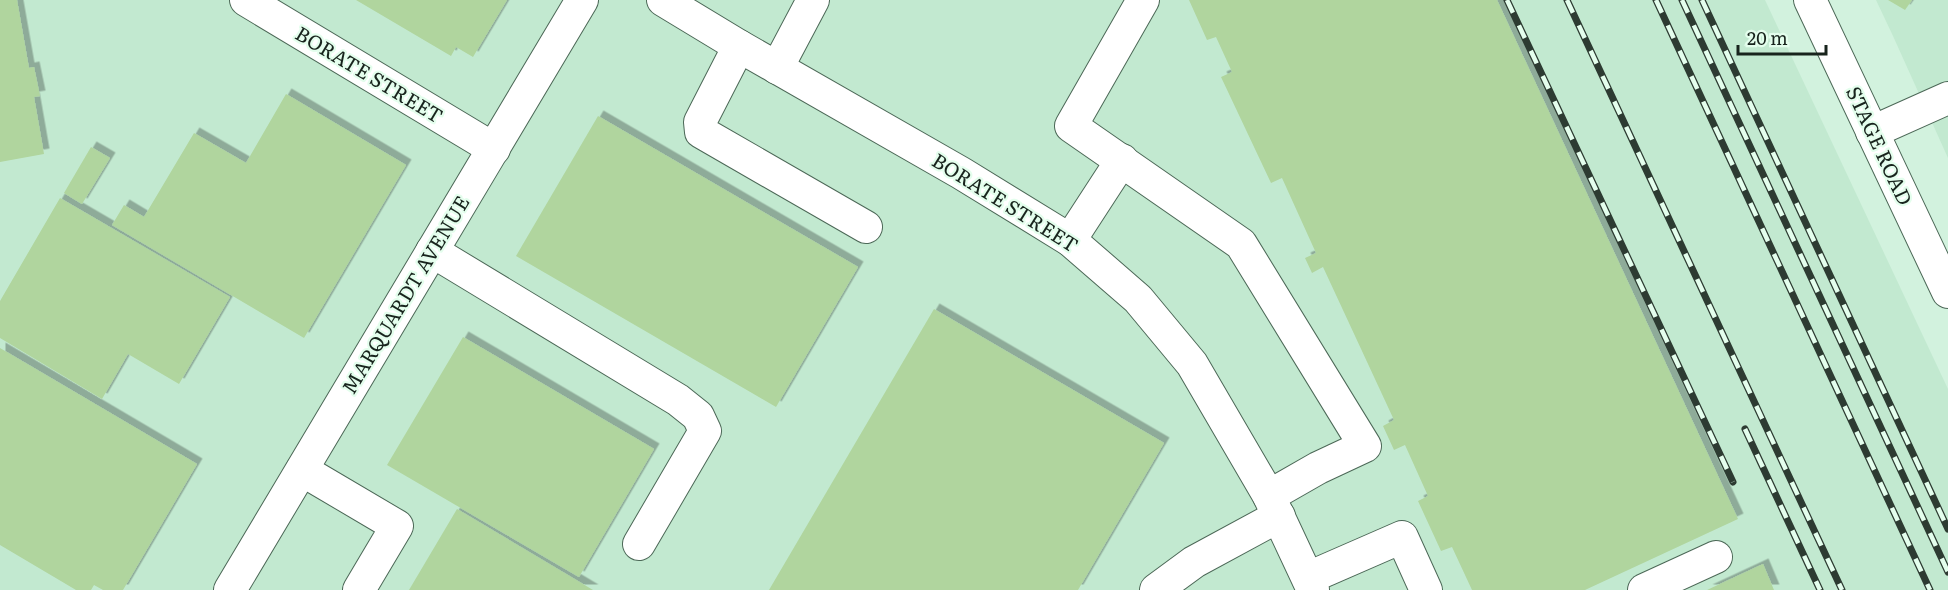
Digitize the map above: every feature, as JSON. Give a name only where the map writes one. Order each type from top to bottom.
[{"type":"street","name":"BORATE STREET","points":[[246,0],[494,149]]},
{"type":"street","name":"MARQUARDT AVENUE","points":[[230,590],[582,0]]},
{"type":"street","name":"BORATE STREET","points":[[663,0],[961,173],[1070,240],[1138,298],[1192,364],[1274,506],[1310,584]]},
{"type":"street","points":[[777,68],[813,0]]},
{"type":"street","points":[[1143,0],[1071,126],[1241,244],[1365,446],[1318,468],[1274,506],[1156,590]]},
{"type":"street","name":"STAGE ROAD","points":[[1810,0],[1948,292]]},
{"type":"street","points":[[739,46],[700,122],[701,132],[866,227]]},
{"type":"street","points":[[1872,132],[1948,98]]},
{"type":"street","points":[[1070,240],[1122,160]]},
{"type":"street","points":[[432,251],[678,400],[698,416],[705,431],[639,544]]},
{"type":"street","points":[[302,470],[397,526],[359,590]]},
{"type":"street","points":[[1310,584],[1402,537],[1426,590]]},
{"type":"street","points":[[1644,590],[1716,557]]},
{"type":"shaded area","points":[[0,0],[1765,0],[1948,389],[1948,590],[0,590]]},
{"type":"shaded area","points":[[1876,0],[1948,0],[1948,158],[1893,36]]},
{"type":"building","points":[[0,0],[17,0],[29,68],[34,67],[40,96],[34,97],[44,154],[0,162]]},
{"type":"building","points":[[356,0],[507,0],[473,57],[456,47],[451,56]]},
{"type":"building","points":[[1189,0],[1497,0],[1738,519],[1585,590],[1472,590],[1452,547],[1441,551],[1418,501],[1428,496],[1405,445],[1394,450],[1383,426],[1394,420],[1323,267],[1312,273],[1305,258],[1316,253],[1282,178],[1271,183],[1221,77],[1232,72],[1216,37],[1207,40]]},
{"type":"building","points":[[1888,0],[1912,0],[1905,10]]},
{"type":"building","points":[[286,94],[406,165],[304,338],[112,225],[124,205],[144,217],[194,133],[246,163]]},
{"type":"building","points":[[598,116],[858,267],[776,407],[516,256]]},
{"type":"building","points":[[91,147],[110,158],[82,204],[64,193]]},
{"type":"building","points":[[60,198],[230,297],[179,384],[128,354],[102,399],[0,338],[0,301]]},
{"type":"building","points":[[934,309],[1164,443],[1078,590],[769,590]]},
{"type":"building","points":[[463,337],[654,449],[579,577],[387,465]]},
{"type":"building","points":[[0,348],[197,464],[123,590],[103,590],[94,585],[91,590],[76,590],[0,545]]},
{"type":"building","points":[[457,509],[593,590],[409,590]]},
{"type":"building","points":[[1763,564],[1774,590],[1707,590]]},
{"type":"railway","points":[[1507,0],[1733,482]]},
{"type":"railway","points":[[1567,0],[1842,590]]},
{"type":"railway","points":[[1656,0],[1930,590]]},
{"type":"railway","points":[[1682,0],[1948,572]]},
{"type":"railway","points":[[1702,0],[1948,529]]},
{"type":"railway","points":[[1745,429],[1820,590]]}]
